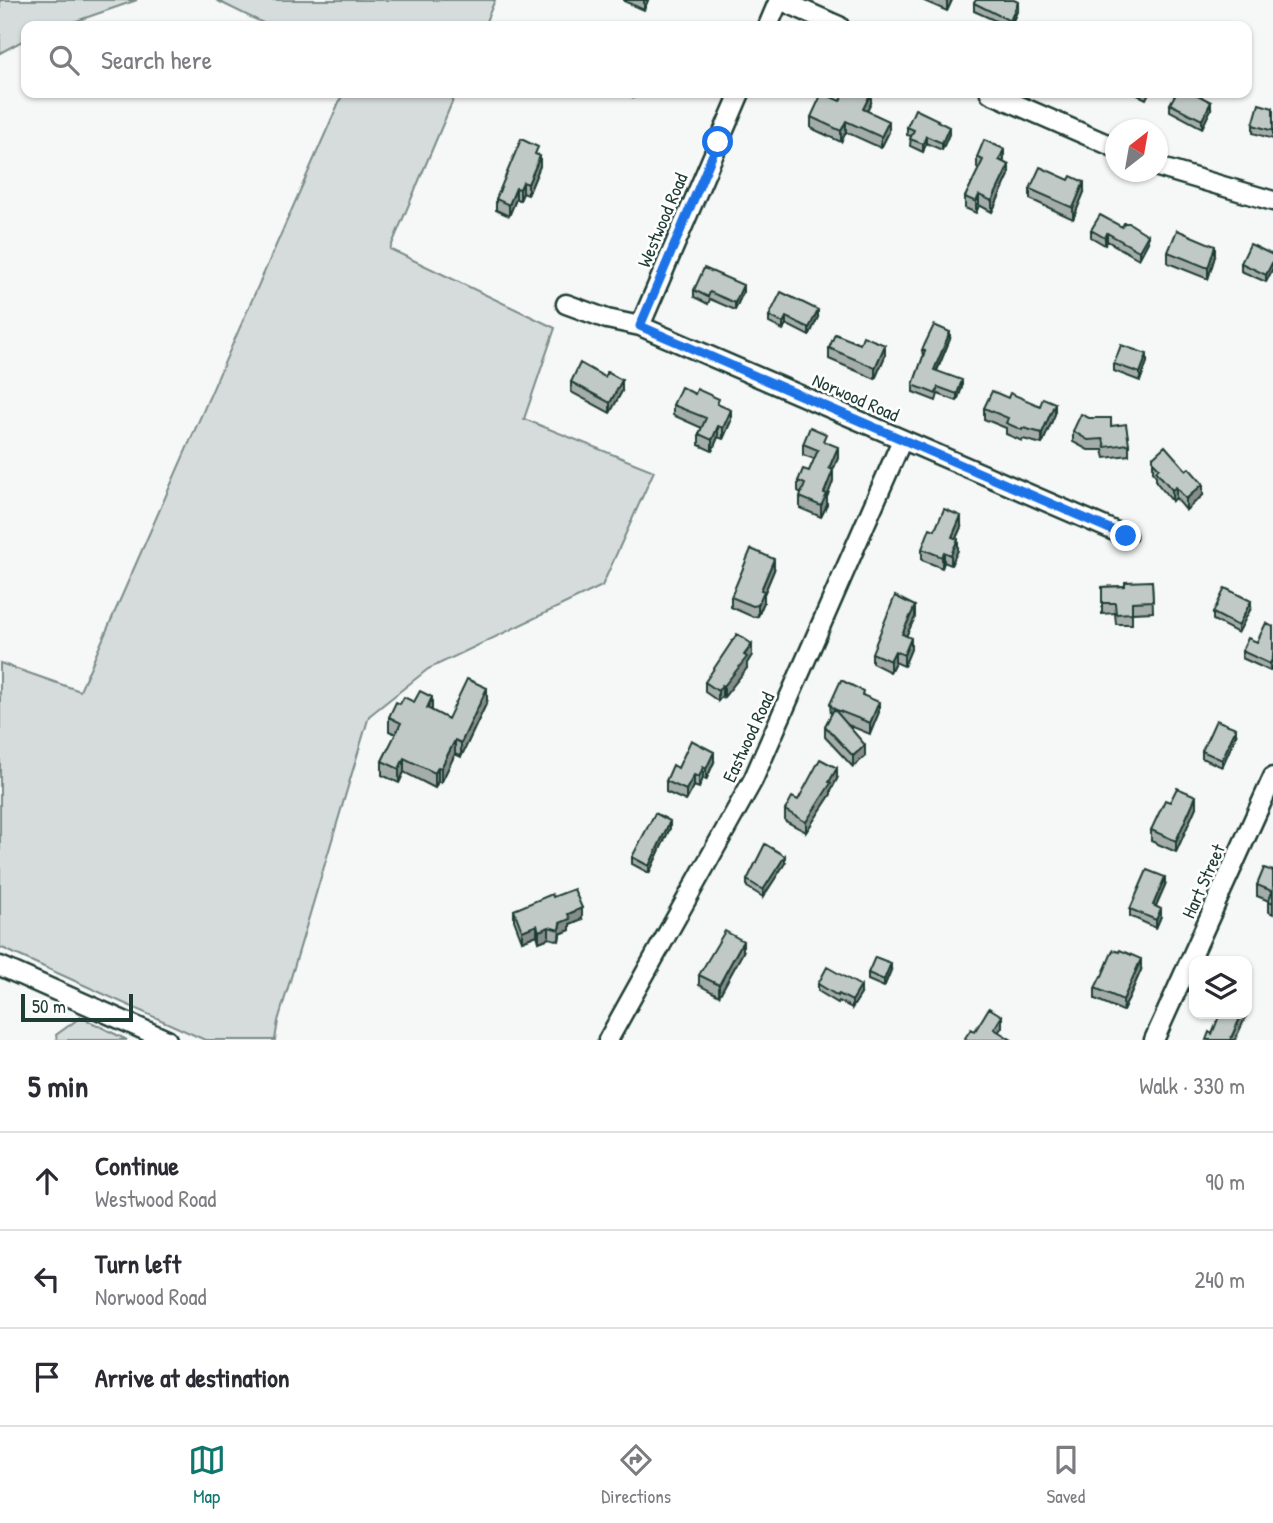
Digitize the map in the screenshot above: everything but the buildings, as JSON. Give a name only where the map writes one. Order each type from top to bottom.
[{"type":"street","points":[[770,21],[780,0],[828,21]]},
{"type":"street","name":"Westwood Road","points":[[640,326],[738,98]]},
{"type":"street","points":[[1001,98],[1105,144]]},
{"type":"street","points":[[1168,170],[1273,201]]},
{"type":"street","name":"Norwood Road","points":[[566,304],[607,319],[640,326],[1126,536]]},
{"type":"street","name":"Eastwood Road","points":[[608,1040],[753,780],[902,440]]},
{"type":"street","name":"Hart Street","points":[[1154,1040],[1266,809],[1273,777]]},
{"type":"street","points":[[0,966],[167,1040]]},
{"type":"shaded area","points":[[0,0],[137,0],[76,21],[21,21],[21,42],[0,53]]},
{"type":"shaded area","points":[[216,0],[495,0],[486,21],[259,21]]},
{"type":"shaded area","points":[[341,98],[454,98],[390,249],[555,328],[524,419],[654,471],[602,586],[428,669],[369,716],[278,1021],[275,1040],[205,1040],[0,947],[0,663],[80,691]]},
{"type":"shaded area","points":[[81,1017],[127,1040],[57,1040],[56,1035]]},
{"type":"route","points":[[718,142],[640,326],[1126,536]]}]
